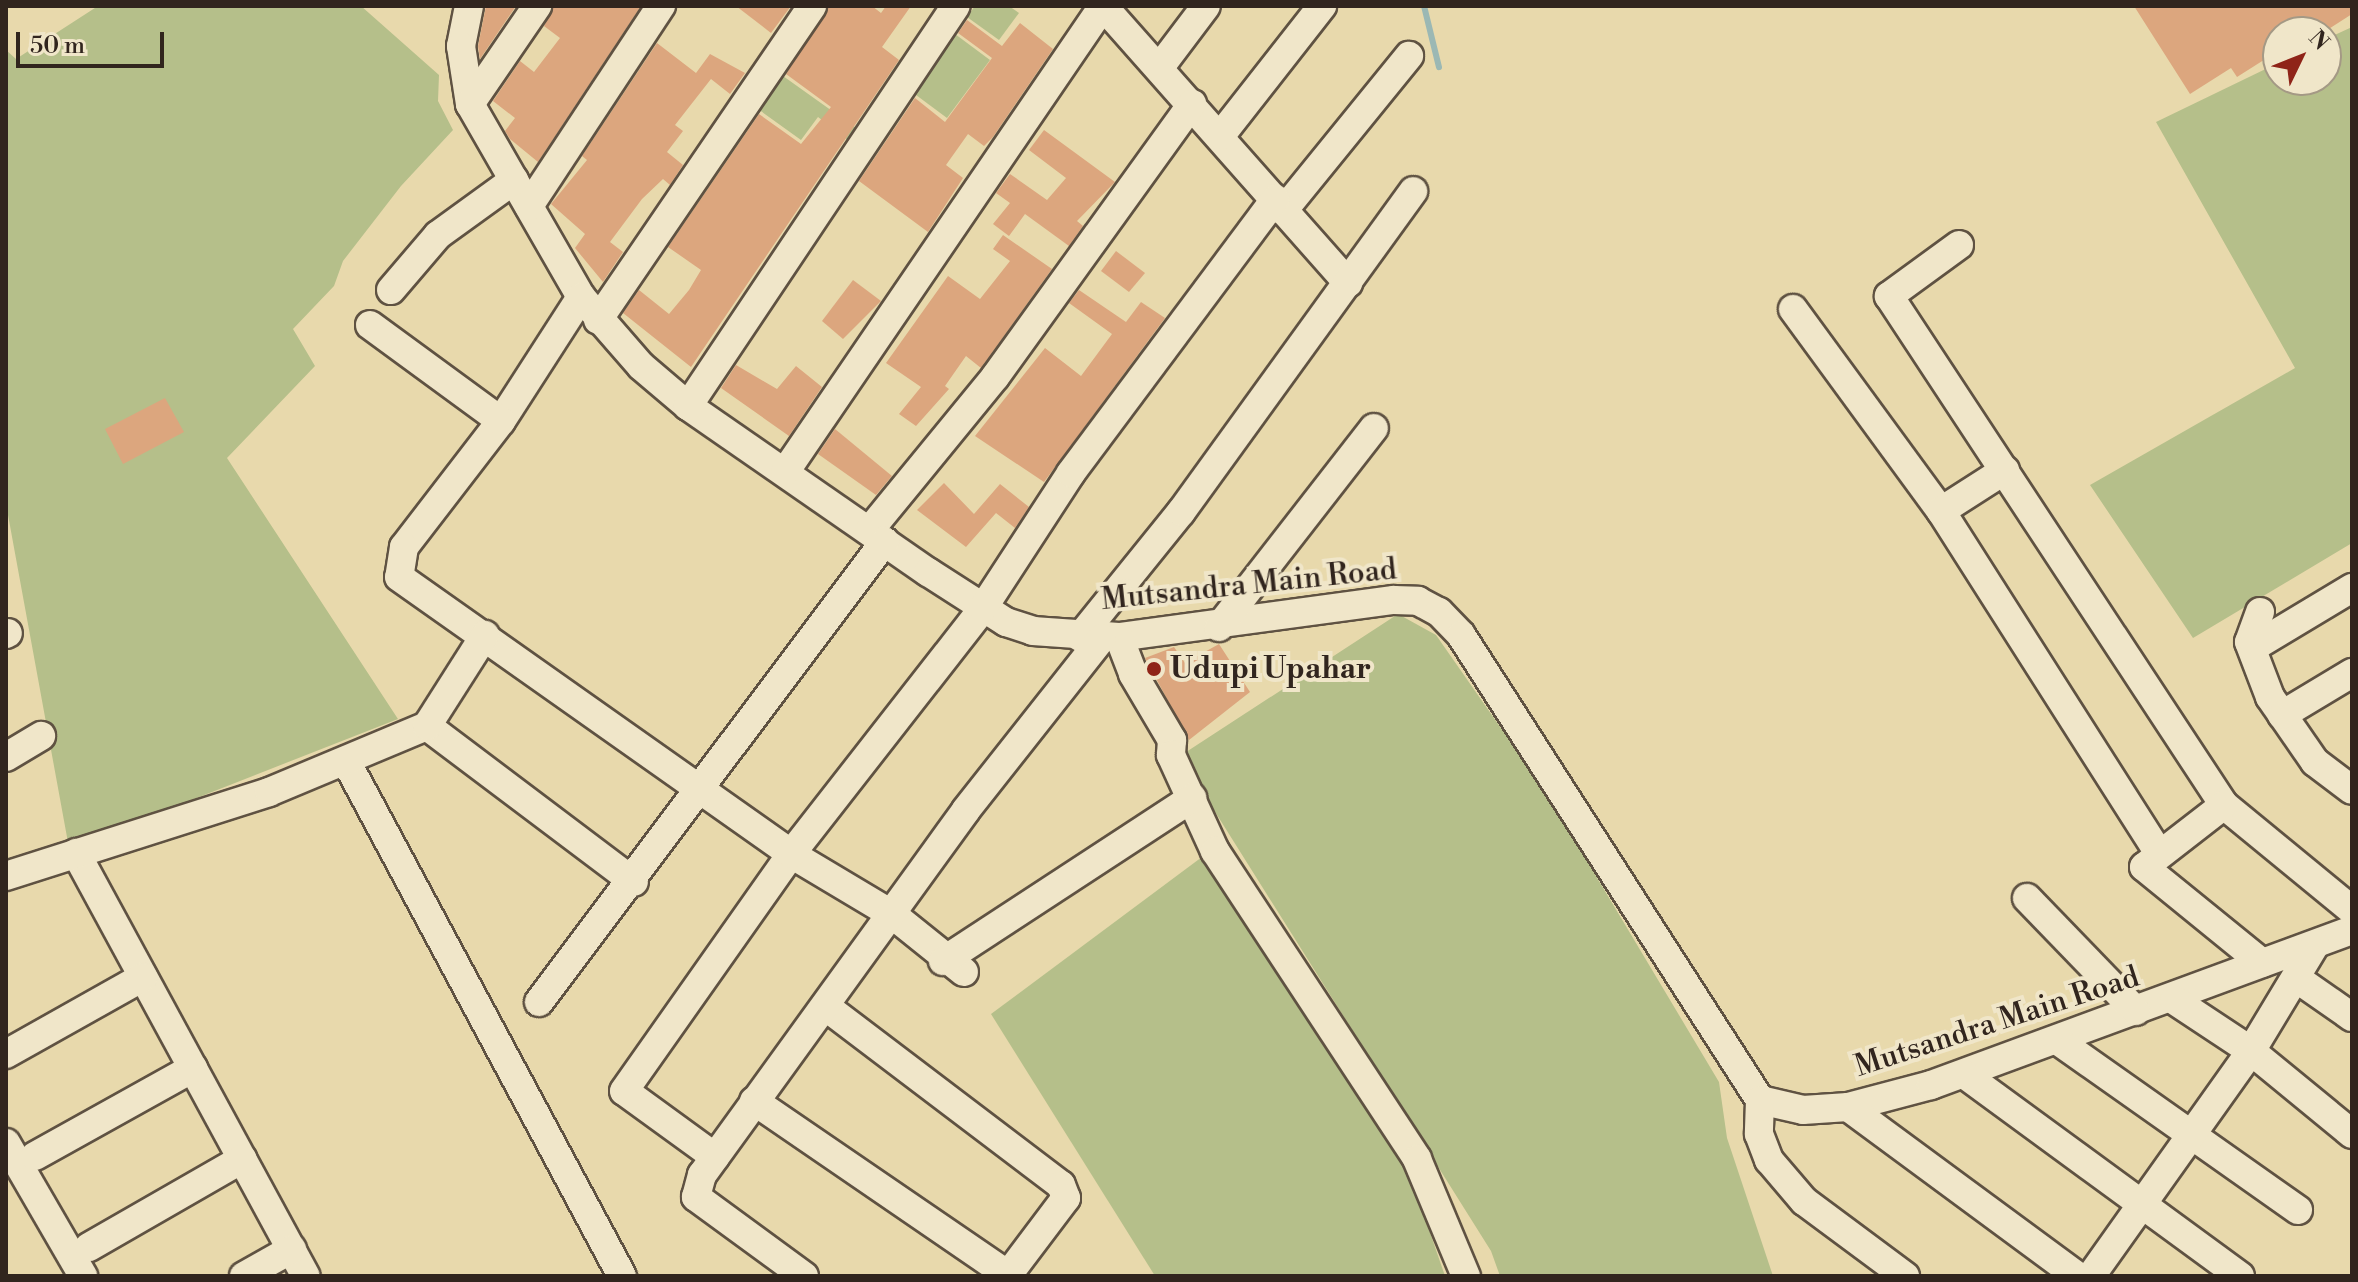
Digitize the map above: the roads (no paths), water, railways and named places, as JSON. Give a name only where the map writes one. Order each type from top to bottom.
[{"type":"street","name":"Mutsandra Main Road","points":[[469,6],[461,46],[470,104],[581,297],[598,320],[688,406],[983,608],[1033,631],[1100,637],[1219,627],[1394,600],[1418,601],[1439,612],[1461,635],[1760,1100],[1803,1110],[1848,1107],[1964,1074],[2174,1000],[2352,930]]},
{"type":"street","points":[[470,104],[537,6]]},
{"type":"street","points":[[529,206],[661,6]]},
{"type":"street","points":[[598,320],[812,6]]},
{"type":"street","points":[[688,406],[956,6]]},
{"type":"street","points":[[785,472],[1103,6],[1221,135],[1348,283]]},
{"type":"street","points":[[1160,67],[1206,6]]},
{"type":"street","points":[[1221,135],[1322,6]]},
{"type":"street","points":[[715,1157],[624,1091],[791,854],[983,608],[1071,473],[1279,205],[1409,56]]},
{"type":"street","points":[[539,1002],[634,882],[702,789],[877,536],[1192,104]]},
{"type":"street","points":[[391,290],[438,235],[514,180]]},
{"type":"street","points":[[804,1276],[696,1197],[715,1157],[966,810],[1100,637],[1413,191]]},
{"type":"street","points":[[1959,245],[1889,296],[2224,805],[2352,910]]},
{"type":"street","points":[[581,297],[501,421],[397,563],[399,577],[791,854],[893,915],[953,966],[1192,798]]},
{"type":"street","points":[[1793,309],[1941,511],[2159,853]]},
{"type":"street","points":[[370,325],[501,421]]},
{"type":"street","points":[[1219,627],[1374,428]]},
{"type":"street","points":[[1941,511],[2005,470]]},
{"type":"street","points":[[2252,648],[2352,588]]},
{"type":"street","points":[[2260,612],[2252,648],[2282,715],[2315,762],[2352,790]]},
{"type":"street","points":[[6,876],[346,761],[427,726],[485,635]]},
{"type":"street","points":[[1100,637],[1133,674],[1172,740],[1171,755],[1215,851],[1417,1159],[1466,1276]]},
{"type":"street","points":[[2282,715],[2352,673]]},
{"type":"street","points":[[427,726],[634,882]]},
{"type":"street","points":[[6,757],[41,736]]},
{"type":"street","points":[[346,761],[622,1276]]},
{"type":"street","points":[[2224,805],[2144,867],[2262,963]]},
{"type":"street","points":[[76,853],[306,1276]]},
{"type":"street","points":[[2027,898],[2136,1011]]},
{"type":"street","points":[[2091,1276],[2191,1130],[2251,1051],[2315,945]]},
{"type":"street","points":[[6,1054],[143,977]]},
{"type":"street","points":[[2296,978],[2352,1017]]},
{"type":"street","points":[[2174,1000],[2251,1051],[2352,1134]]},
{"type":"street","points":[[754,1101],[1009,1276],[1066,1198],[1061,1185],[825,1006]]},
{"type":"street","points":[[2057,1040],[2191,1130],[2298,1210]]},
{"type":"street","points":[[35,1156],[193,1068]]},
{"type":"street","points":[[1964,1074],[2240,1276]]},
{"type":"street","points":[[1760,1100],[1759,1134],[1769,1160],[1804,1201],[1905,1276]]},
{"type":"street","points":[[1848,1107],[2077,1276]]},
{"type":"street","points":[[6,1143],[83,1276]]},
{"type":"street","points":[[89,1247],[242,1159]]},
{"type":"street","points":[[244,1276],[292,1249]]},
{"type":"waterway","points":[[1424,6],[1439,67]]},
{"type":"place","name":"Udupi Upahar","points":[[1154,669]]}]
